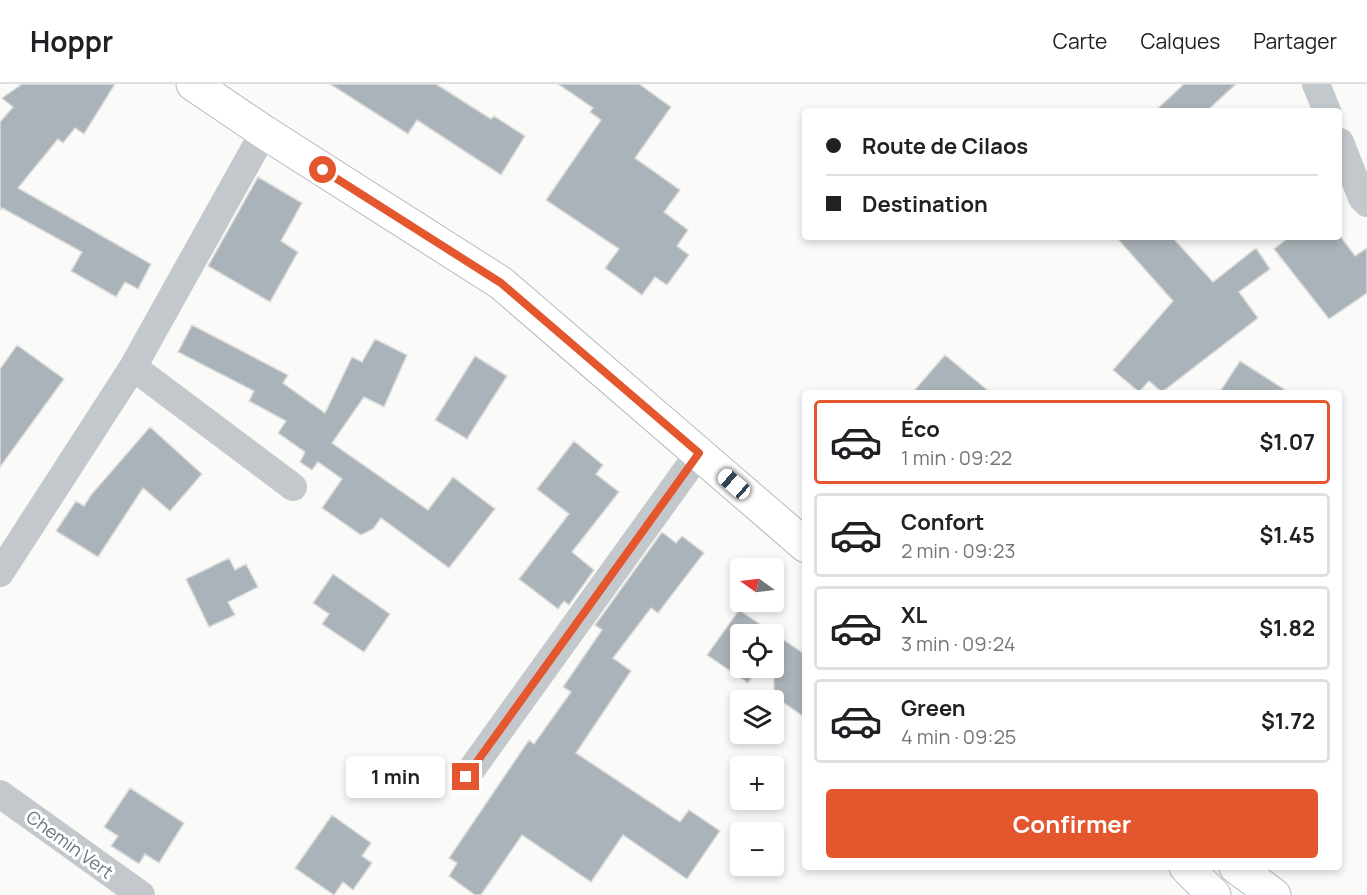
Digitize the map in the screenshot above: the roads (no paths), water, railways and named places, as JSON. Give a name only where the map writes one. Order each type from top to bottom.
[{"type":"main road","points":[[197,85],[264,132],[501,283],[802,543]]},
{"type":"main road","points":[[1189,870],[1214,895]]},
{"type":"main road","points":[[1240,870],[1274,895]]},
{"type":"street","points":[[1316,84],[1326,108]]},
{"type":"street","points":[[0,573],[133,367],[264,132]]},
{"type":"street","points":[[1342,147],[1362,198],[1367,203]]},
{"type":"street","points":[[133,367],[294,487]]},
{"type":"street","points":[[466,777],[699,453]]},
{"type":"street","name":"Chemin Vert","points":[[0,794],[141,895]]}]
